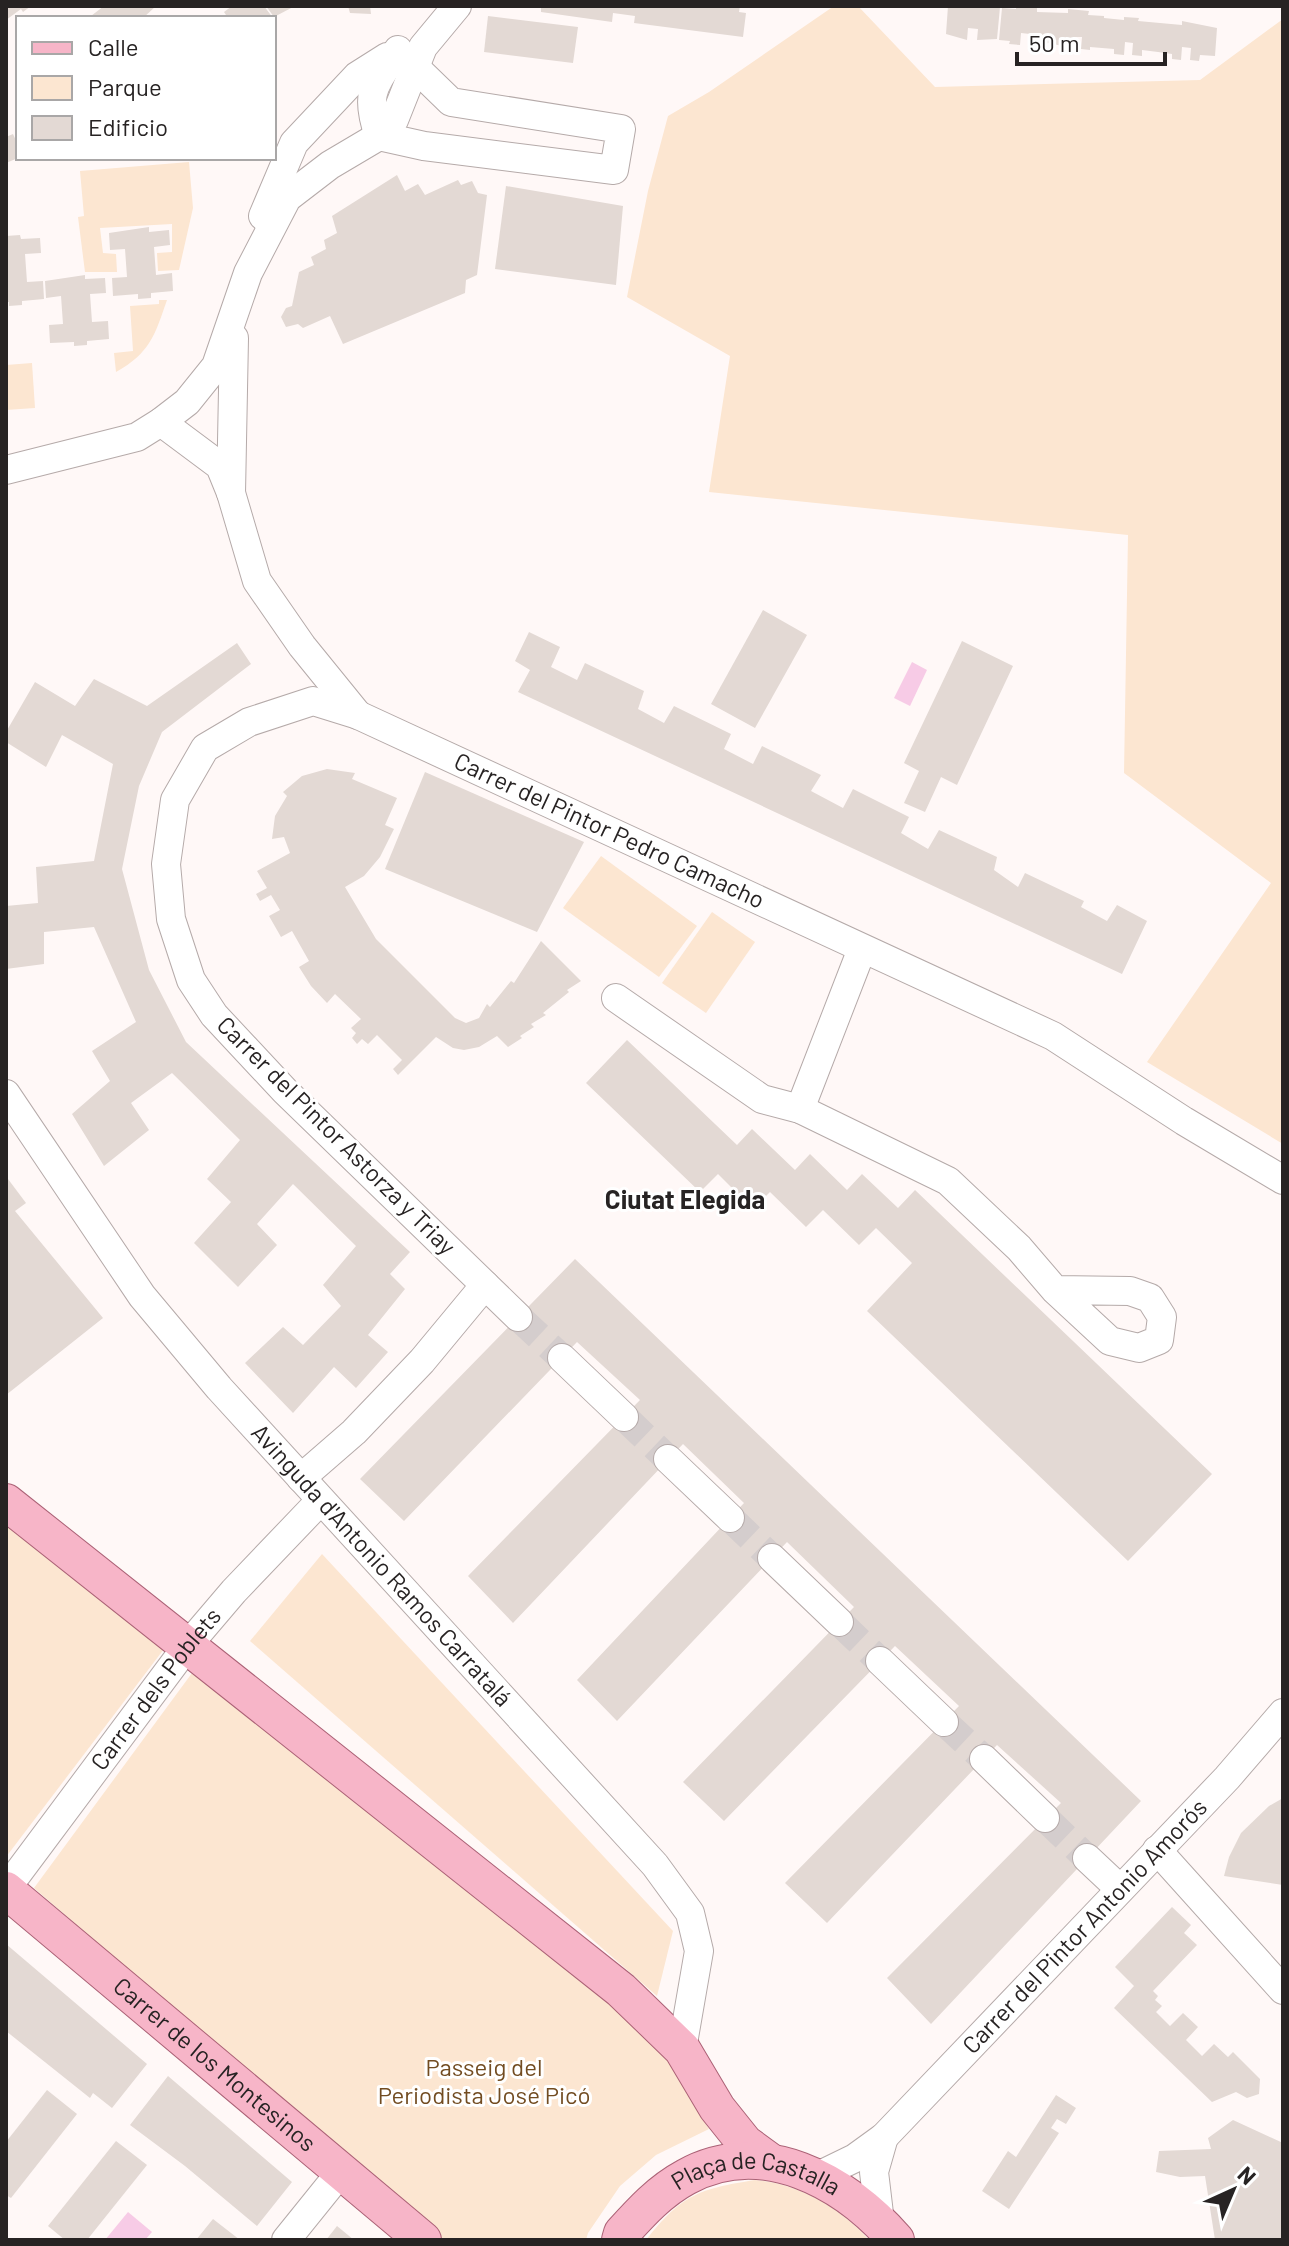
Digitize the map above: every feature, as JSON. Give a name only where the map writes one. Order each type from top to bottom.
[{"type":"main road","points":[[6,1502],[621,1990],[682,2049],[717,2108],[745,2143],[771,2162]]},
{"type":"main road","name":"Carrer de los Montesinos","points":[[6,1890],[423,2240]]},
{"type":"main road","name":"Plaça de Castalla","points":[[620,2240],[622,2233],[652,2200],[687,2176],[735,2160],[771,2162],[818,2176],[867,2209],[888,2231]]},
{"type":"street","points":[[6,470],[137,437],[187,402],[216,366],[248,273],[287,198],[330,165],[379,136],[394,120],[408,59],[442,6]]},
{"type":"street","points":[[231,493],[234,341],[255,238],[294,143],[357,76],[408,59],[423,47],[457,6]]},
{"type":"street","points":[[379,136],[424,146],[614,170],[621,129],[451,102],[408,59]]},
{"type":"street","points":[[161,422],[220,466],[257,581],[302,646],[358,715]]},
{"type":"street","points":[[302,646],[313,701],[358,715]]},
{"type":"street","name":"Carrer del Pintor Astorza y Triay","points":[[313,701],[249,722],[205,748],[175,800],[166,864],[171,919],[191,980],[214,1015],[285,1091],[518,1317]]},
{"type":"street","name":"Carrer del Pintor Pedro Camacho","points":[[358,715],[1053,1036],[1184,1121],[1283,1180]]},
{"type":"street","points":[[800,1109],[862,949]]},
{"type":"street","points":[[616,998],[762,1099],[800,1109],[948,1181],[1019,1248],[1055,1290]]},
{"type":"street","name":"Avinguda d'Antonio Ramos Carratalá","points":[[6,1094],[142,1296],[320,1501],[645,1854],[690,1913],[699,1951],[682,2049]]},
{"type":"street","points":[[301,1478],[354,1432],[414,1370],[485,1285]]},
{"type":"street","points":[[562,1358],[624,1417]]},
{"type":"street","points":[[668,1459],[730,1518]]},
{"type":"street","name":"Carrer dels Poblets","points":[[6,1890],[188,1645],[234,1591],[320,1501]]},
{"type":"street","points":[[772,1558],[839,1622]]},
{"type":"street","points":[[880,1661],[944,1722]]},
{"type":"street","name":"Carrer del Pintor Antonio Amorós","points":[[818,2176],[855,2158],[884,2137],[1227,1778],[1283,1713]]},
{"type":"street","points":[[984,1759],[1045,1818]]},
{"type":"street","points":[[1157,1850],[1283,1990]]},
{"type":"street","points":[[1087,1858],[1120,1889]]},
{"type":"street","name":"Carrer del Pintor Antonio Amorós","points":[[884,2137],[874,2172],[888,2231]]},
{"type":"street","points":[[286,2240],[340,2173]]},
{"type":"green space","points":[[834,6],[858,6],[935,87],[1200,80],[1283,19],[1283,1144],[1147,1062],[1271,883],[1124,773],[1128,535],[709,492],[730,356],[627,297],[648,191],[668,116],[709,92]]},
{"type":"green space","points":[[189,162],[193,208],[179,270],[158,271],[157,253],[172,252],[172,224],[100,228],[103,253],[116,254],[117,272],[85,272],[78,217],[84,216],[80,171]]},
{"type":"green space","points":[[159,300],[167,300],[150,342],[137,358],[116,372],[114,353],[133,351],[130,306],[159,304]]},
{"type":"green space","points":[[32,363],[35,408],[6,410],[6,365]]},
{"type":"green space","points":[[601,856],[697,926],[659,977],[563,908]]},
{"type":"green space","points":[[712,912],[755,942],[706,1013],[662,983]]},
{"type":"green space","points":[[6,1518],[167,1645],[6,1857]]},
{"type":"green space","points":[[322,1554],[673,1931],[657,1996],[250,1641]]},
{"type":"green space","name":"Passeig del Periodista José Picó","points":[[192,1673],[239,1700],[604,1989],[664,2053],[709,2129],[656,2155],[620,2186],[586,2240],[441,2240],[34,1888]]},
{"type":"green space","points":[[755,2180],[787,2186],[818,2199],[858,2228],[869,2240],[646,2240],[670,2212],[693,2196]]},
{"type":"shaded area","points":[[912,662],[927,670],[910,706],[894,698]]},
{"type":"shaded area","points":[[128,2212],[152,2232],[145,2240],[105,2240]]},
{"type":"building","points":[[6,6],[31,6],[6,20]]},
{"type":"building","points":[[104,6],[156,6],[145,16],[91,16]]},
{"type":"building","points":[[232,6],[264,6],[272,16],[225,16],[224,12]]},
{"type":"building","points":[[266,6],[295,6],[276,16]]},
{"type":"building","points":[[348,6],[370,6],[371,14],[350,13]]},
{"type":"building","points":[[541,6],[740,6],[739,12],[746,13],[743,37],[634,23],[635,16],[613,13],[612,22],[541,12]]},
{"type":"building","points":[[948,6],[1000,7],[997,39],[977,40],[978,29],[968,28],[967,40],[946,34]]},
{"type":"building","points":[[1016,6],[1037,8],[1037,12],[1068,13],[1068,9],[1089,11],[1088,15],[1104,18],[1139,18],[1138,21],[1182,25],[1182,21],[1217,28],[1215,56],[1200,55],[1199,61],[1190,60],[1191,48],[1182,47],[1181,60],[1172,59],[1172,54],[1142,50],[1142,56],[1132,55],[1133,43],[1125,42],[1124,55],[1114,54],[1114,49],[1081,49],[1082,37],[1073,37],[1071,48],[1049,43],[1029,46],[1030,34],[1021,33],[1020,45],[1009,44],[1010,41],[999,40],[1002,8],[1016,9]]},
{"type":"building","points":[[488,16],[578,27],[573,63],[484,52]]},
{"type":"building","points":[[13,134],[16,159],[6,163],[6,137]]},
{"type":"building","points":[[397,175],[405,191],[418,184],[425,195],[458,180],[461,185],[472,181],[478,193],[487,195],[477,275],[466,280],[465,293],[343,344],[330,316],[303,328],[298,324],[286,327],[281,317],[286,308],[292,306],[299,272],[314,265],[311,257],[326,249],[324,240],[337,233],[332,216]]},
{"type":"building","points":[[506,186],[623,206],[616,285],[495,269]]},
{"type":"building","points":[[149,227],[149,232],[169,230],[170,245],[154,247],[156,275],[172,273],[173,291],[151,293],[151,298],[138,299],[138,294],[113,296],[112,278],[127,277],[125,249],[110,250],[109,233]]},
{"type":"building","points":[[20,235],[21,239],[40,238],[41,253],[25,254],[27,282],[43,281],[44,299],[9,306],[6,302],[6,236]]},
{"type":"building","points":[[85,275],[85,279],[105,278],[106,293],[90,294],[92,322],[108,321],[109,339],[74,346],[74,342],[50,343],[49,325],[63,324],[61,296],[46,298],[45,281]]},
{"type":"building","points":[[763,610],[807,635],[755,728],[711,704]]},
{"type":"building","points":[[529,632],[560,647],[551,667],[577,680],[585,663],[644,691],[638,709],[664,723],[674,706],[731,734],[724,749],[753,764],[762,746],[821,775],[811,791],[843,808],[853,789],[909,817],[901,833],[928,849],[939,830],[997,857],[994,870],[1018,887],[1025,873],[1084,901],[1081,907],[1107,921],[1117,905],[1147,921],[1122,974],[518,692],[530,670],[515,661]]},
{"type":"building","points":[[962,641],[1013,666],[957,785],[941,777],[925,812],[904,803],[919,771],[904,763]]},
{"type":"building","points":[[237,643],[251,664],[162,732],[139,786],[122,869],[149,970],[186,1042],[410,1252],[390,1274],[405,1289],[368,1335],[388,1352],[356,1388],[334,1367],[293,1413],[245,1363],[283,1327],[303,1345],[341,1306],[323,1285],[356,1246],[293,1184],[257,1224],[277,1245],[238,1287],[194,1243],[231,1202],[207,1179],[240,1140],[172,1073],[131,1103],[149,1130],[104,1166],[72,1114],[110,1081],[92,1051],[136,1022],[94,927],[44,932],[44,964],[6,969],[6,906],[38,903],[36,867],[94,861],[113,764],[62,735],[46,767],[6,742],[6,732],[35,682],[75,706],[94,679],[147,706]]},
{"type":"building","points":[[327,769],[355,773],[352,779],[397,798],[385,825],[394,829],[380,857],[364,876],[345,887],[376,939],[455,1018],[466,1023],[479,1018],[487,1004],[490,1007],[511,981],[514,983],[541,941],[581,981],[543,1013],[546,1015],[531,1024],[534,1027],[520,1036],[522,1038],[508,1047],[497,1036],[479,1047],[464,1050],[453,1048],[436,1037],[398,1075],[393,1069],[402,1060],[377,1035],[368,1044],[362,1039],[357,1044],[352,1038],[356,1033],[351,1028],[361,1019],[335,994],[327,1003],[311,986],[299,967],[309,961],[292,931],[281,937],[269,916],[280,910],[271,895],[260,901],[256,894],[267,888],[257,871],[290,853],[284,837],[272,839],[275,816],[287,796],[283,792],[302,776]]},
{"type":"building","points":[[425,772],[584,842],[537,932],[385,869]]},
{"type":"building","points":[[627,1040],[737,1145],[752,1129],[795,1170],[810,1154],[847,1190],[862,1174],[898,1208],[915,1190],[1212,1474],[1128,1561],[867,1311],[912,1263],[876,1228],[859,1245],[823,1210],[806,1227],[770,1192],[753,1209],[718,1174],[700,1192],[586,1083]]},
{"type":"building","points":[[8,1179],[26,1203],[15,1211],[103,1318],[6,1395],[6,1181]]},
{"type":"building","points":[[575,1259],[1141,1801],[931,2024],[887,1978],[1061,1803],[997,1745],[827,1923],[785,1883],[959,1706],[895,1646],[724,1821],[683,1782],[854,1607],[787,1542],[617,1721],[577,1680],[744,1503],[683,1444],[513,1623],[468,1576],[640,1400],[577,1342],[404,1521],[360,1479]]},
{"type":"building","points":[[1283,1798],[1283,1885],[1224,1876],[1241,1833],[1269,1806]]},
{"type":"building","points":[[1172,1907],[1191,1925],[1184,1933],[1197,1945],[1153,1991],[1158,1996],[1155,2000],[1162,2006],[1156,2012],[1170,2026],[1183,2013],[1198,2027],[1186,2040],[1202,2056],[1214,2044],[1228,2057],[1233,2052],[1260,2079],[1259,2094],[1247,2098],[1236,2092],[1212,2102],[1114,2008],[1134,1986],[1115,1967]]},
{"type":"building","points":[[6,1944],[147,2064],[112,2108],[93,2093],[90,2098],[6,2031]]},
{"type":"building","points":[[168,2076],[292,2182],[257,2226],[130,2125]]},
{"type":"building","points":[[47,2090],[77,2114],[11,2198],[6,2195],[6,2142]]},
{"type":"building","points":[[1056,2095],[1076,2108],[1066,2124],[1057,2119],[1051,2128],[1059,2133],[1009,2209],[982,2191],[1008,2151],[1016,2157]]},
{"type":"building","points":[[1233,2120],[1283,2143],[1283,2240],[1215,2240],[1205,2176],[1180,2177],[1156,2172],[1159,2151],[1211,2149],[1208,2138]]},
{"type":"building","points":[[116,2141],[147,2165],[87,2240],[65,2240],[48,2226]]},
{"type":"building","points":[[213,2219],[240,2240],[196,2240]]},
{"type":"building","points":[[337,2226],[354,2240],[326,2240]]},
{"type":"tunnel","points":[[518,1317],[562,1358]]},
{"type":"tunnel","points":[[624,1417],[668,1459]]},
{"type":"tunnel","points":[[730,1518],[772,1558]]},
{"type":"tunnel","points":[[839,1622],[880,1661]]},
{"type":"tunnel","points":[[944,1722],[984,1759]]},
{"type":"tunnel","points":[[1045,1818],[1087,1858]]},
{"type":"district","name":"Ciutat Elegida","points":[[685,1200]]}]
